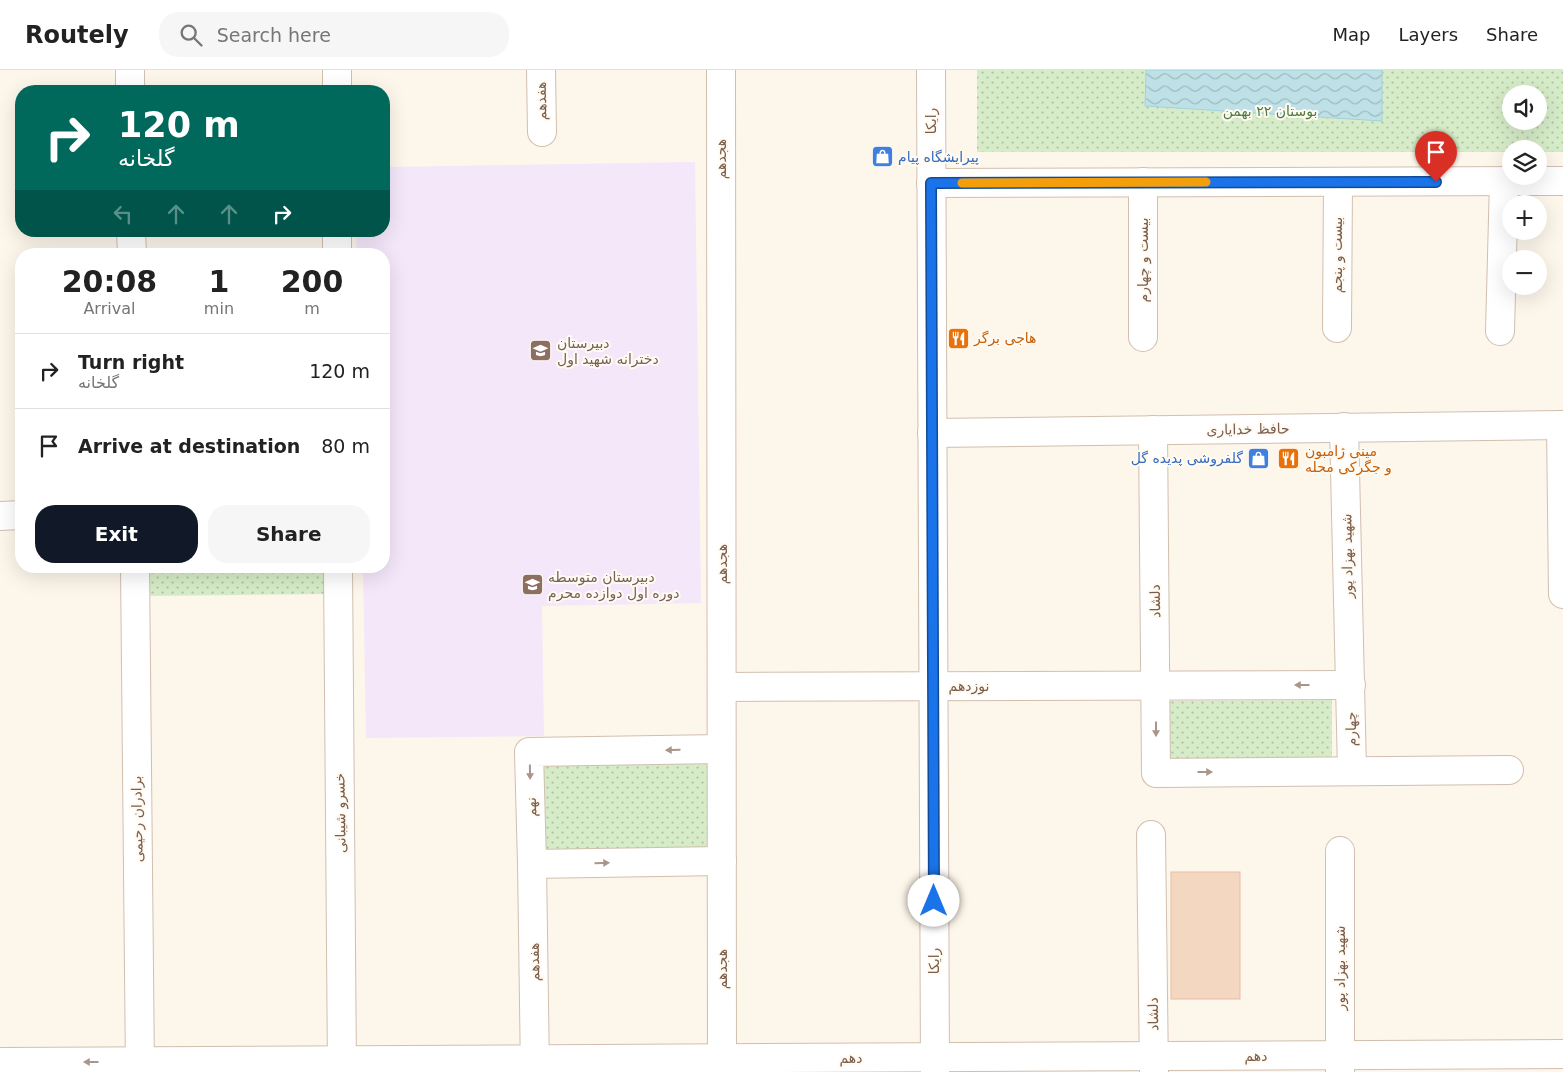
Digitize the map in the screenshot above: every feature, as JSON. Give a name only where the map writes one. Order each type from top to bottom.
[{"type":"street","points":[[130,70],[130,85]]},
{"type":"street","points":[[337,70],[337,85]]},
{"type":"street","name":"هفدهم","points":[[541,70],[542,132]]},
{"type":"street","name":"هجدهم","points":[[721,70],[722,1065]]},
{"type":"street","name":"رایکا","points":[[931,70],[934,1065]]},
{"type":"street","points":[[931,183],[1502,181]]},
{"type":"street","points":[[1547,181],[1563,181]]},
{"type":"street","name":"بیست و چهارم","points":[[1142,337],[1143,182]]},
{"type":"street","name":"بیست و پنجم","points":[[1337,328],[1338,182]]},
{"type":"street","points":[[1500,330],[1504,185]]},
{"type":"street","points":[[1562,425],[1563,594]]},
{"type":"street","name":"حافظ خدایاری","points":[[932,432],[1562,425]]},
{"type":"street","name":"شهید بهزاد پور","points":[[1344,427],[1351,685]]},
{"type":"street","name":"دلشاد","points":[[1154,430],[1156,773],[1352,771]]},
{"type":"street","points":[[0,516],[15,515]]},
{"type":"street","name":"برادران رحیمی","points":[[135,573],[140,1067]]},
{"type":"street","name":"خسرو شیبانی","points":[[338,573],[342,1066]]},
{"type":"street","points":[[1156,686],[1351,685]]},
{"type":"street","name":"چهارم","points":[[1351,685],[1352,771]]},
{"type":"street","name":"نوزدهم","points":[[722,687],[1156,686]]},
{"type":"street","name":"نهم","points":[[532,864],[530,752],[722,749]]},
{"type":"street","points":[[1352,771],[1509,770]]},
{"type":"street","name":"دلشاد","points":[[1151,835],[1154,1064]]},
{"type":"street","name":"شهید بهزاد پور","points":[[1340,851],[1340,1064]]},
{"type":"street","points":[[532,864],[722,861]]},
{"type":"street","name":"هفدهم","points":[[532,864],[535,1066]]},
{"type":"street","name":"دهم","points":[[0,1062],[140,1067],[1340,1064],[1563,1054]]},
{"type":"shaded area","points":[[695,162],[701,603],[542,606],[544,736],[366,738],[363,573],[390,573],[390,248],[357,248],[356,237],[390,237],[390,167]]},
{"type":"green space","name":"بوستان ۲۲ بهمن","points":[[977,70],[1563,70],[1563,152],[1547,152],[1547,140],[1502,140],[1502,152],[977,152]]},
{"type":"green space","points":[[148,573],[328,573],[328,594],[149,596]]},
{"type":"green space","points":[[1332,700],[1332,765],[1169,766],[1169,701]]},
{"type":"green space","points":[[708,753],[709,855],[542,858],[540,757]]},
{"type":"water","points":[[1146,70],[1382,70],[1382,121],[1145,106]]},
{"type":"building","points":[[1171,872],[1240,872],[1240,999],[1171,999]]},
{"type":"slow traffic","points":[[962,183],[1206,182]]},
{"type":"place","name":"پیرایشگاه پیام","points":[[882,157]]},
{"type":"place","name":"هاجی برگر","points":[[958,338]]},
{"type":"place","name":"دبيرستان دخترانه شهید اول","points":[[541,351]]},
{"type":"place","name":"گلفروشی پدیده گل","points":[[1259,458]]},
{"type":"place","name":"مینی ژامبون و جگرکی محله","points":[[1289,459]]},
{"type":"place","name":"دبیرستان متوسطه دوره اول دوازده محرم","points":[[532,585]]},
{"type":"route","points":[[934,901],[931,183],[1436,182]]}]
